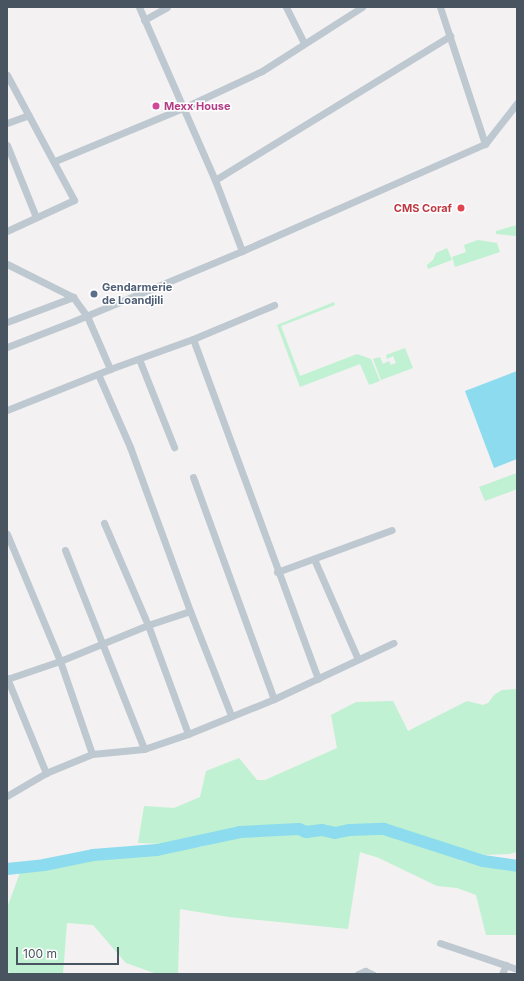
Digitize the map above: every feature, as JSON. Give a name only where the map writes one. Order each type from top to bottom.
[{"type":"street","points":[[138,7],[215,180],[242,251]]},
{"type":"street","points":[[144,20],[167,7]]},
{"type":"street","points":[[286,7],[304,42]]},
{"type":"street","points":[[55,161],[183,108],[262,71],[304,42],[362,7]]},
{"type":"street","points":[[440,7],[485,144]]},
{"type":"street","points":[[215,180],[450,36]]},
{"type":"street","points":[[7,75],[55,161],[74,200],[7,231]]},
{"type":"street","points":[[7,347],[87,316],[242,251],[485,144],[517,103]]},
{"type":"street","points":[[7,123],[29,115]]},
{"type":"street","points":[[7,145],[36,217]]},
{"type":"street","points":[[7,264],[73,297],[87,316],[110,369]]},
{"type":"street","points":[[7,322],[73,297]]},
{"type":"street","points":[[7,410],[110,369],[193,339],[274,305]]},
{"type":"street","points":[[193,339],[277,572],[318,679]]},
{"type":"street","points":[[139,359],[174,447]]},
{"type":"street","points":[[98,374],[130,448],[190,611],[231,715]]},
{"type":"street","points":[[192,477],[274,699]]},
{"type":"street","points":[[104,523],[148,625],[188,734]]},
{"type":"street","points":[[277,572],[392,530]]},
{"type":"street","points":[[7,534],[60,661],[92,754]]},
{"type":"street","points":[[65,550],[101,644],[144,749]]},
{"type":"street","points":[[314,559],[358,659]]},
{"type":"street","points":[[46,773],[7,679],[60,661],[148,625],[190,611]]},
{"type":"street","points":[[7,796],[46,773],[92,754],[144,749],[188,734],[231,715],[274,699],[393,643]]},
{"type":"street","points":[[440,944],[517,969]]},
{"type":"street","points":[[502,974],[506,965]]},
{"type":"street","points":[[358,974],[365,971],[372,974]]},
{"type":"green space","points":[[517,225],[517,236],[496,234],[496,231]]},
{"type":"green space","points":[[478,240],[497,243],[500,252],[455,267],[452,257],[466,252],[464,245]]},
{"type":"green space","points":[[447,248],[452,260],[428,269],[427,265],[433,260],[436,253]]},
{"type":"green space","points":[[334,302],[335,305],[281,326],[300,376],[357,354],[371,359],[380,381],[369,385],[360,364],[300,387],[277,325]]},
{"type":"green space","points":[[405,348],[413,368],[381,380],[373,359],[380,357],[383,364],[389,361],[391,365],[396,363],[393,356],[387,359],[386,355]]},
{"type":"green space","points":[[517,473],[517,489],[485,501],[479,487]]},
{"type":"green space","points":[[517,689],[517,852],[509,854],[482,855],[390,827],[254,828],[167,844],[138,843],[144,806],[174,808],[200,797],[206,771],[239,758],[257,780],[265,780],[337,748],[331,715],[356,702],[393,701],[408,731],[467,701],[483,705],[488,703],[494,695],[502,690]]},
{"type":"green space","points":[[288,832],[335,835],[359,832],[390,834],[427,846],[463,861],[500,869],[517,868],[517,935],[486,935],[476,895],[457,888],[437,886],[379,858],[360,852],[348,929],[229,917],[180,909],[178,974],[157,974],[126,963],[93,925],[67,923],[63,974],[17,974],[7,972],[7,908],[21,870],[52,866],[58,863],[137,855],[156,855],[179,848],[201,847],[237,836]]},
{"type":"water","points":[[517,371],[517,459],[494,468],[465,391]]},
{"type":"waterway","points":[[7,869],[44,865],[93,855],[157,850],[240,832],[299,829],[306,832],[322,830],[335,833],[349,830],[384,829],[483,861],[517,866]]},
{"type":"place","name":"Mexx House","points":[[156,106]]},
{"type":"place","name":"CMS Coraf","points":[[461,208]]},
{"type":"place","name":"Gendarmerie de Loandjili","points":[[94,294]]}]
